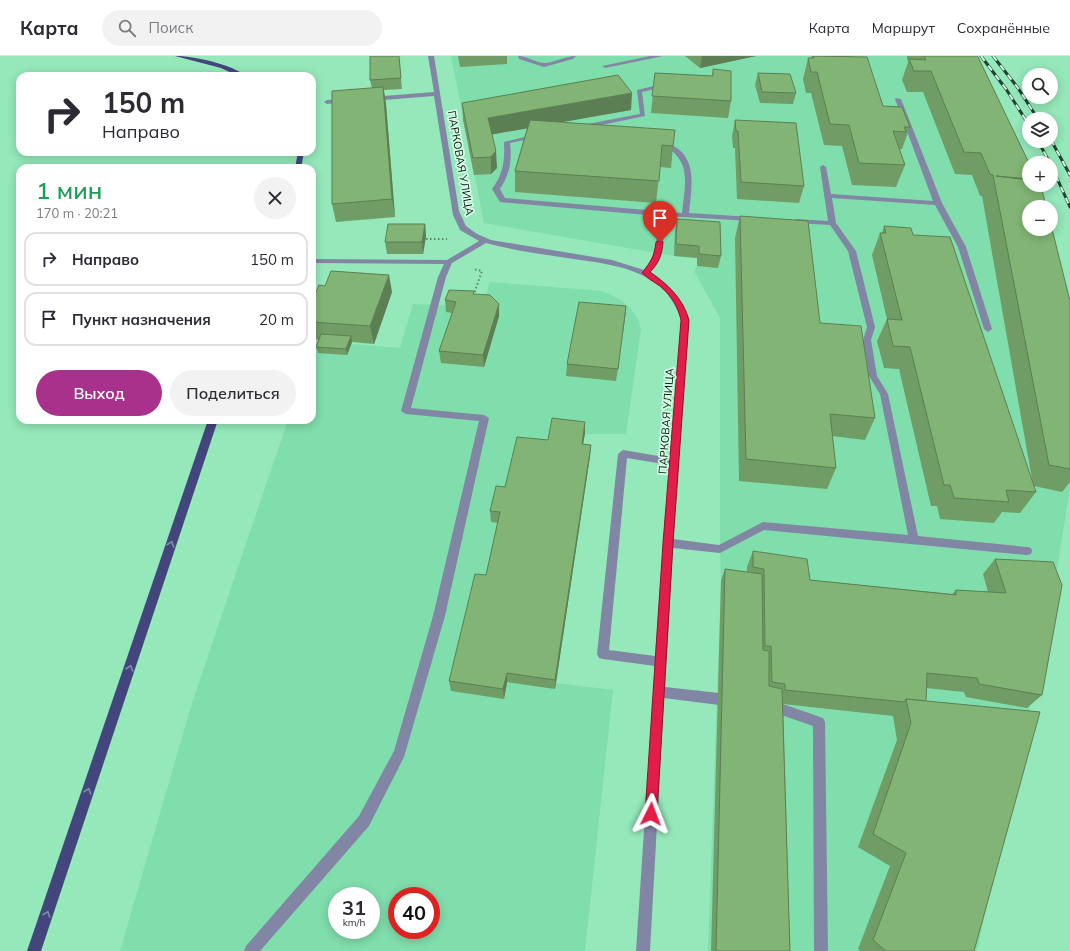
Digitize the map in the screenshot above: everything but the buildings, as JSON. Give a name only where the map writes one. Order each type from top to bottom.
[{"type":"main road","points":[[178,56],[223,67],[234,72]]},
{"type":"main road","points":[[34,951],[212,424]]},
{"type":"street","name":"ПАРКОВАЯ УЛИЦА","points":[[431,56],[458,220],[462,227],[485,240],[507,246],[611,262],[646,273],[664,285],[675,298],[682,308],[685,320],[658,692],[643,951]]},
{"type":"street","points":[[521,56],[521,58],[544,65],[571,58],[573,56]]},
{"type":"street","points":[[605,66],[660,56]]},
{"type":"street","points":[[594,132],[573,129],[643,116],[639,91],[674,83]]},
{"type":"street","points":[[364,100],[437,94]]},
{"type":"street","points":[[898,99],[938,203],[962,247],[988,329]]},
{"type":"street","points":[[327,102],[349,101]]},
{"type":"street","points":[[544,135],[507,142],[508,158],[504,178],[496,189],[503,200],[662,214],[762,220]]},
{"type":"street","points":[[656,141],[668,145],[682,154],[688,168],[685,215]]},
{"type":"street","points":[[822,167],[832,223],[852,251],[870,327],[867,340],[873,376],[884,394],[914,540]]},
{"type":"street","points":[[827,196],[938,203]]},
{"type":"street","points":[[646,273],[654,264],[658,254],[662,214]]},
{"type":"street","points":[[785,221],[832,223]]},
{"type":"street","points":[[316,261],[449,262],[485,240]]},
{"type":"street","points":[[251,951],[364,821],[400,753],[439,616],[484,418],[406,411],[442,277],[449,262]]},
{"type":"street","points":[[660,662],[603,654],[623,454],[675,462]]},
{"type":"street","points":[[668,543],[720,549],[763,526],[1027,551]]},
{"type":"street","points":[[658,692],[719,699]]},
{"type":"street","points":[[777,708],[819,722],[821,951]]},
{"type":"path","points":[[438,293],[474,294],[482,271]]},
{"type":"shaded area","points":[[451,56],[957,56],[1022,172],[1022,192],[1029,192],[1029,200],[1022,200],[1022,236],[1033,236],[1070,308],[1070,487],[1049,620],[977,951],[708,951],[721,580],[720,318],[694,271],[697,266],[697,258],[674,256],[484,223]]},
{"type":"shaded area","points":[[490,282],[602,291],[621,300],[630,308],[638,319],[641,329],[626,434],[585,434],[581,455],[590,456],[556,683],[613,690],[585,951],[120,951],[192,703],[287,424],[316,424],[316,343],[317,341],[400,348],[413,304],[483,307]]},
{"type":"railway","points":[[981,56],[1006,89],[1022,114]]},
{"type":"railway","points":[[993,56],[1018,88],[1033,112]]},
{"type":"railway","points":[[1042,148],[1046,156]]},
{"type":"railway","points":[[1055,148],[1070,175]]},
{"type":"railway","points":[[1058,180],[1070,207]]},
{"type":"route","points":[[651,814],[668,543],[685,320],[682,308],[675,298],[664,285],[646,273],[654,264],[658,254],[660,242]]}]
